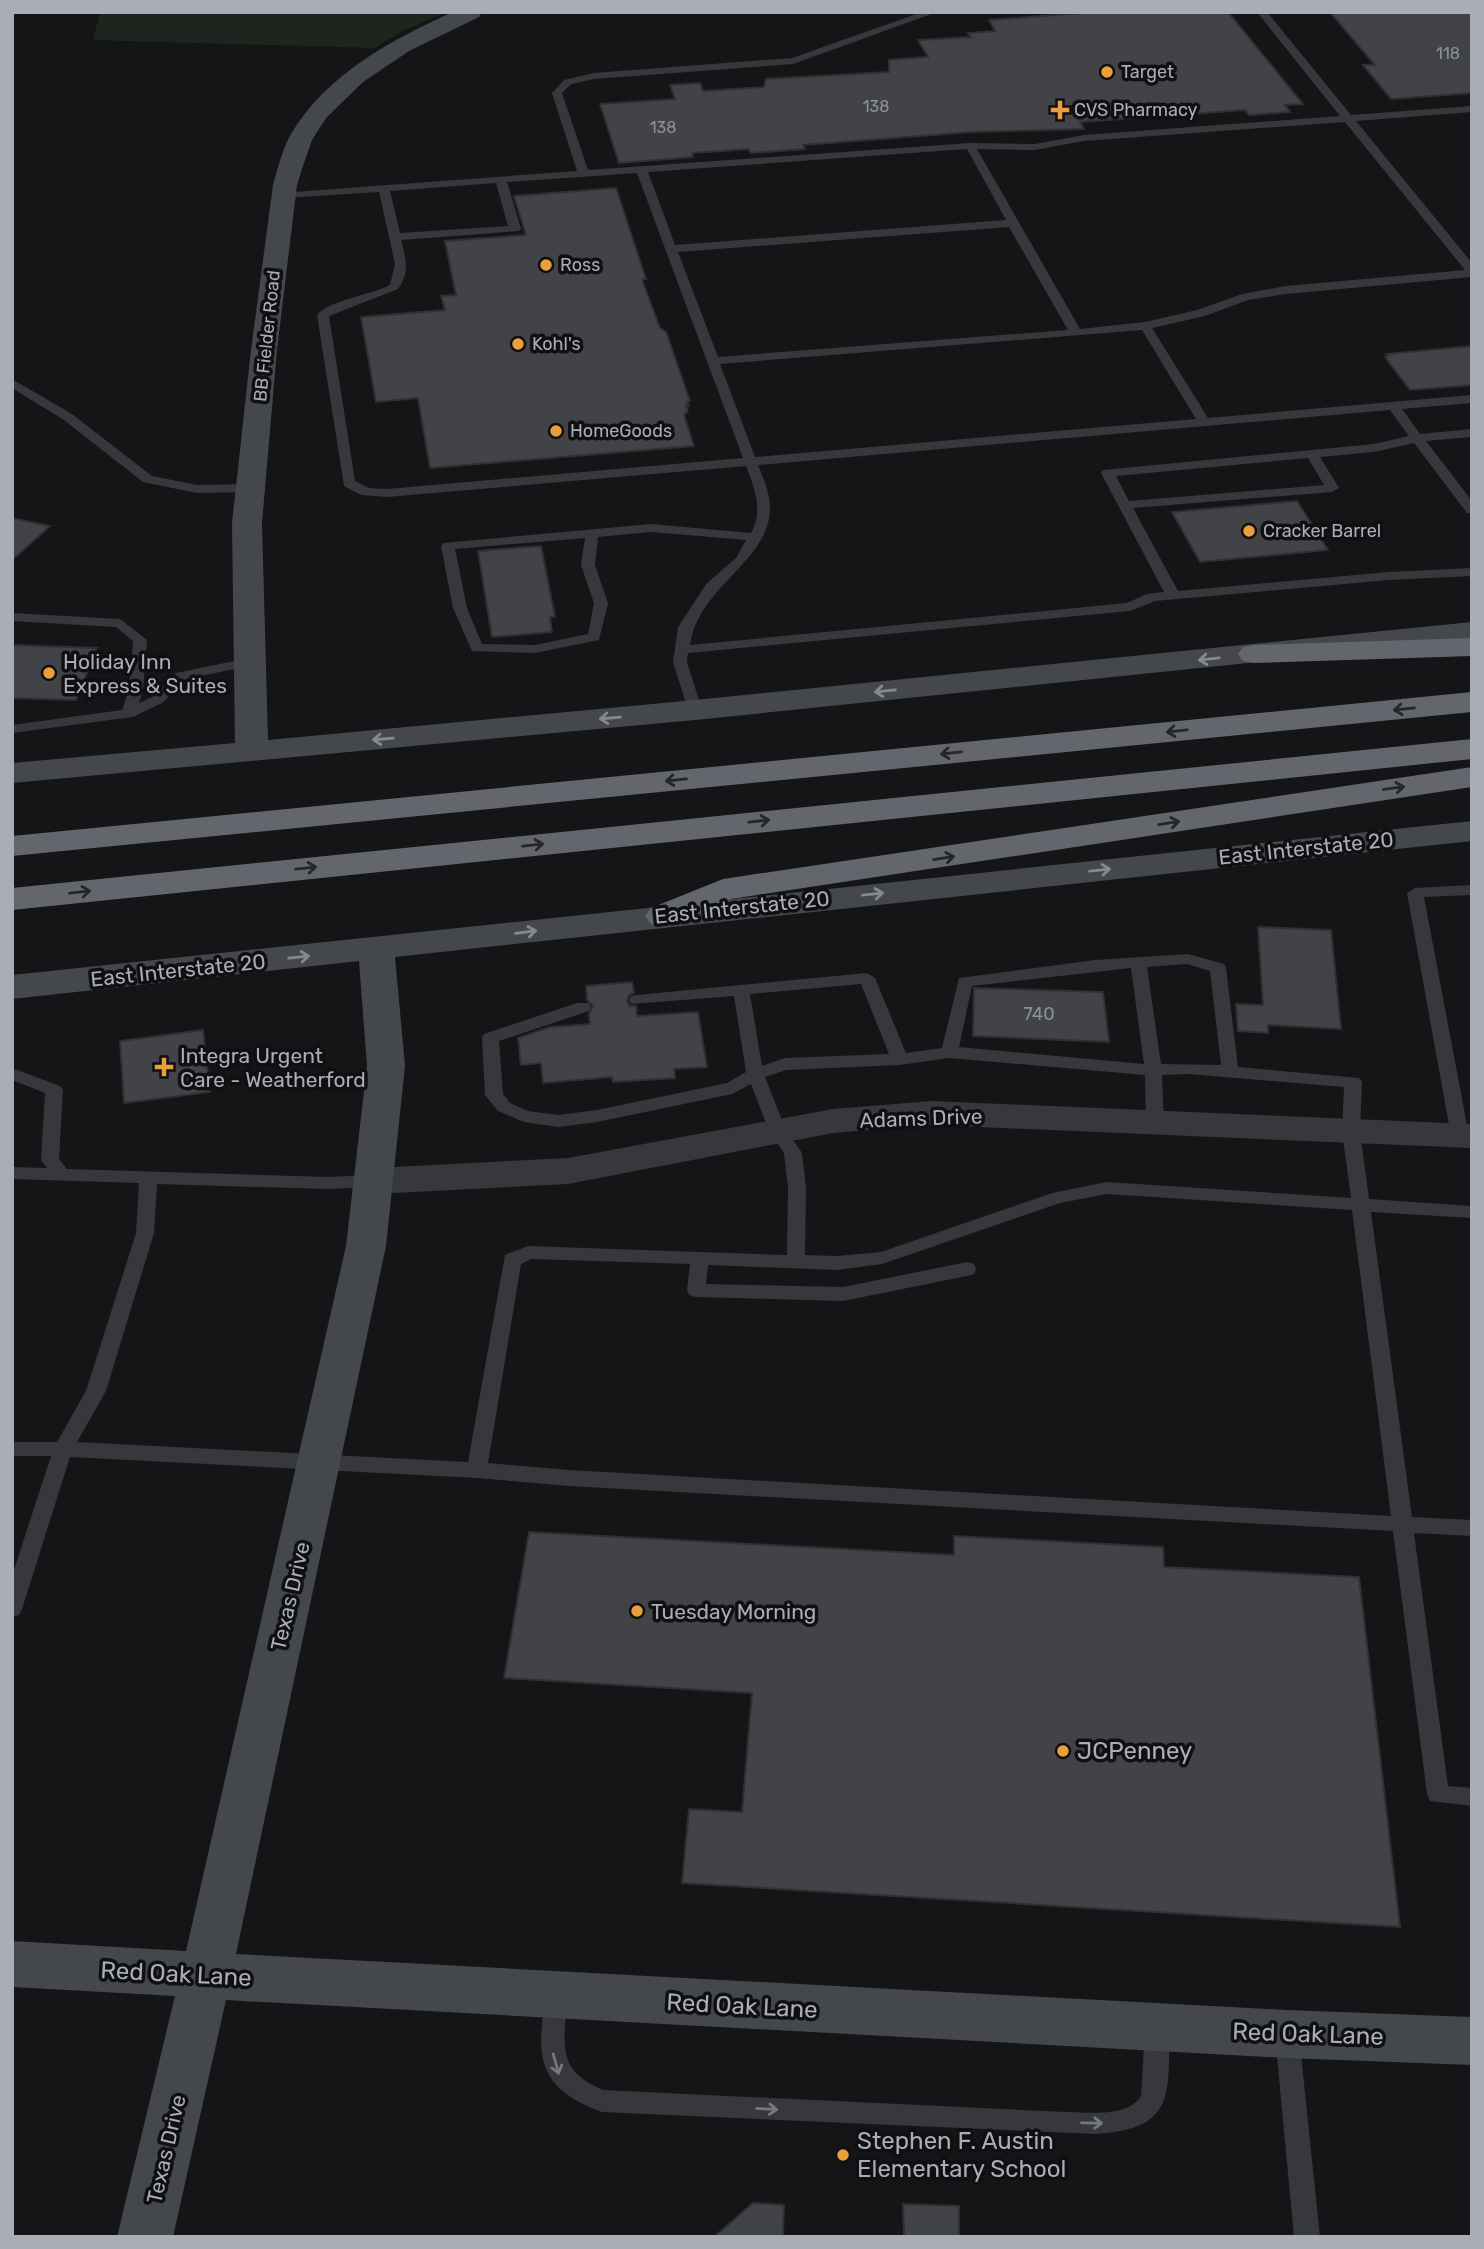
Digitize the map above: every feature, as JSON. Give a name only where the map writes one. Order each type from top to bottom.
[{"type":"highway","points":[[1254,654],[1472,648]]},
{"type":"highway","points":[[12,846],[1472,702]]},
{"type":"highway","points":[[12,899],[1472,749]]},
{"type":"highway","points":[[663,916],[723,890],[1472,777]]},
{"type":"street","name":"BB Fielder Road","points":[[252,752],[246,566],[251,488],[264,350],[284,195],[292,159],[304,133],[343,89],[397,49],[471,12]]},
{"type":"street","points":[[12,774],[695,710],[1472,631]]},
{"type":"street","name":"East Interstate 20","points":[[12,987],[1472,831]]},
{"type":"street","name":"Texas Drive","points":[[145,2237],[206,1976],[366,1246],[386,1066],[376,949]]},
{"type":"street","name":"Adams Drive","points":[[375,1181],[568,1171],[833,1121],[933,1113],[1466,1136]]},
{"type":"street","name":"Red Oak Lane","points":[[12,1964],[557,1996],[1287,2034],[1472,2040]]},
{"type":"lane","points":[[584,175],[557,93],[566,83],[594,76],[793,61],[932,12]]},
{"type":"lane","points":[[1262,12],[1472,272]]},
{"type":"lane","points":[[284,195],[384,190],[970,146],[1035,147],[1084,138],[1472,109]]},
{"type":"lane","points":[[970,146],[1076,333]]},
{"type":"lane","points":[[642,171],[764,505],[762,525],[741,560],[712,586],[685,627],[680,650],[683,679],[695,710]]},
{"type":"lane","points":[[395,237],[515,229],[501,181]]},
{"type":"lane","points":[[384,190],[401,264],[399,280],[394,287],[381,294],[338,305],[323,315],[349,483],[356,489],[387,493],[1472,399]]},
{"type":"lane","points":[[671,249],[1013,223]]},
{"type":"lane","points":[[713,361],[1145,326],[1201,313],[1246,297],[1286,290],[1472,272]]},
{"type":"lane","points":[[1145,326],[1204,422]]},
{"type":"lane","points":[[12,383],[68,417],[148,479],[197,489],[251,488]]},
{"type":"lane","points":[[1394,406],[1472,510]]},
{"type":"lane","points":[[1173,595],[1108,473],[1374,448],[1417,438],[1472,433]]},
{"type":"lane","points":[[1125,505],[1332,488],[1312,454]]},
{"type":"lane","points":[[592,533],[588,565],[601,603],[594,637],[535,649],[477,648],[460,608],[447,546],[592,533],[651,528],[754,537]]},
{"type":"lane","points":[[680,650],[1130,607],[1152,597],[1390,576],[1472,572]]},
{"type":"lane","points":[[12,617],[120,623],[140,640],[136,690],[128,714]]},
{"type":"lane","points":[[12,729],[128,714],[156,699],[181,676],[250,662]]},
{"type":"lane","points":[[1466,1136],[1415,893],[1472,890]]},
{"type":"lane","points":[[949,1052],[965,982],[1138,962],[1188,959],[1218,968],[1230,1071]]},
{"type":"lane","points":[[1138,962],[1153,1070],[1155,1123]]},
{"type":"lane","points":[[637,1000],[867,978],[900,1059]]},
{"type":"lane","points":[[741,990],[755,1074],[778,1130],[793,1153],[797,1188],[796,1263]]},
{"type":"lane","points":[[583,1007],[490,1038],[494,1095],[504,1107],[524,1116],[558,1121],[597,1116],[732,1088],[755,1074],[785,1065],[900,1059],[949,1052],[1153,1070],[1189,1068],[1353,1082],[1351,1131],[1405,1524],[1438,1794],[1472,1797]]},
{"type":"lane","points":[[12,1074],[54,1090],[50,1160],[62,1175]]},
{"type":"lane","points":[[12,1173],[328,1183],[375,1181]]},
{"type":"lane","points":[[12,1609],[63,1449],[96,1391],[145,1233],[148,1176]]},
{"type":"lane","points":[[477,1470],[512,1259],[528,1252],[837,1263],[882,1258],[1058,1197],[1107,1188],[1472,1212]]},
{"type":"lane","points":[[699,1259],[696,1290],[843,1294],[968,1269]]},
{"type":"lane","points":[[12,1449],[320,1461],[595,1480],[1472,1528]]},
{"type":"lane","points":[[557,1996],[551,2039],[561,2077],[579,2092],[602,2101],[1065,2123],[1134,2120],[1151,2106],[1157,2080],[1157,2027]]},
{"type":"lane","points":[[1287,2034],[1307,2237]]},
{"type":"shaded area","points":[[100,12],[446,12],[401,32],[374,48],[93,40]]},
{"type":"building","points":[[1095,12],[1228,12],[1303,104],[1285,105],[1290,112],[1249,115],[1245,110],[1080,122],[1084,129],[971,132],[803,145],[805,149],[692,153],[693,157],[619,163],[600,104],[675,99],[670,85],[700,83],[703,91],[764,87],[766,79],[889,72],[889,60],[928,57],[918,40],[971,37],[968,33],[995,31],[989,20]]},
{"type":"building","points":[[1330,12],[1472,12],[1472,93],[1391,99],[1363,65],[1375,65]]},
{"type":"building","points":[[616,188],[646,279],[642,280],[660,328],[666,332],[690,401],[687,402],[688,411],[684,415],[694,446],[430,468],[418,398],[376,402],[361,317],[445,310],[441,296],[456,295],[445,241],[526,235],[514,196]]},
{"type":"building","points":[[1472,346],[1472,385],[1410,390],[1385,357],[1388,356],[1386,354]]},
{"type":"building","name":"Cracker Barrel","points":[[1297,501],[1328,550],[1200,562],[1172,512]]},
{"type":"building","points":[[12,518],[50,526],[12,560]]},
{"type":"building","points":[[541,546],[555,617],[550,617],[552,632],[492,637],[478,551]]},
{"type":"building","name":"Holiday Inn Express & Suites","points":[[12,645],[97,648],[76,700],[12,698]]},
{"type":"building","points":[[1258,927],[1331,930],[1341,1029],[1268,1025],[1268,1033],[1238,1031],[1236,1004],[1263,1005]]},
{"type":"building","points":[[632,982],[634,993],[629,995],[627,1001],[630,1006],[636,1006],[637,1016],[698,1012],[707,1067],[674,1069],[675,1078],[613,1082],[612,1077],[543,1083],[541,1063],[521,1065],[518,1038],[550,1027],[590,1024],[589,1014],[593,1006],[587,1000],[586,986]]},
{"type":"building","points":[[974,988],[1103,992],[1109,1042],[973,1036]]},
{"type":"building","name":"Integra Urgent Care - Weatherford","points":[[203,1030],[210,1092],[124,1103],[120,1041]]},
{"type":"building","name":"JCPenney","points":[[529,1532],[954,1555],[954,1536],[1163,1547],[1164,1567],[1359,1577],[1400,1927],[682,1883],[689,1809],[742,1812],[752,1693],[504,1678]]},
{"type":"building","points":[[753,2203],[784,2205],[783,2237],[714,2237]]},
{"type":"building","points":[[903,2204],[959,2206],[959,2237],[904,2237]]},
{"type":"place","name":"Target","points":[[1107,72]]},
{"type":"place","name":"CVS Pharmacy","points":[[1060,110]]},
{"type":"place","name":"Ross","points":[[546,265]]},
{"type":"place","name":"Kohl's","points":[[518,344]]},
{"type":"place","name":"HomeGoods","points":[[556,431]]},
{"type":"place","name":"Cracker Barrel","points":[[1249,531]]},
{"type":"place","name":"Holiday Inn Express & Suites","points":[[49,673]]},
{"type":"place","name":"Integra Urgent Care - Weatherford","points":[[164,1067]]},
{"type":"place","name":"Tuesday Morning","points":[[637,1611]]},
{"type":"place","name":"JCPenney","points":[[1063,1751]]},
{"type":"place","name":"Stephen F. Austin Elementary School","points":[[843,2155]]}]
